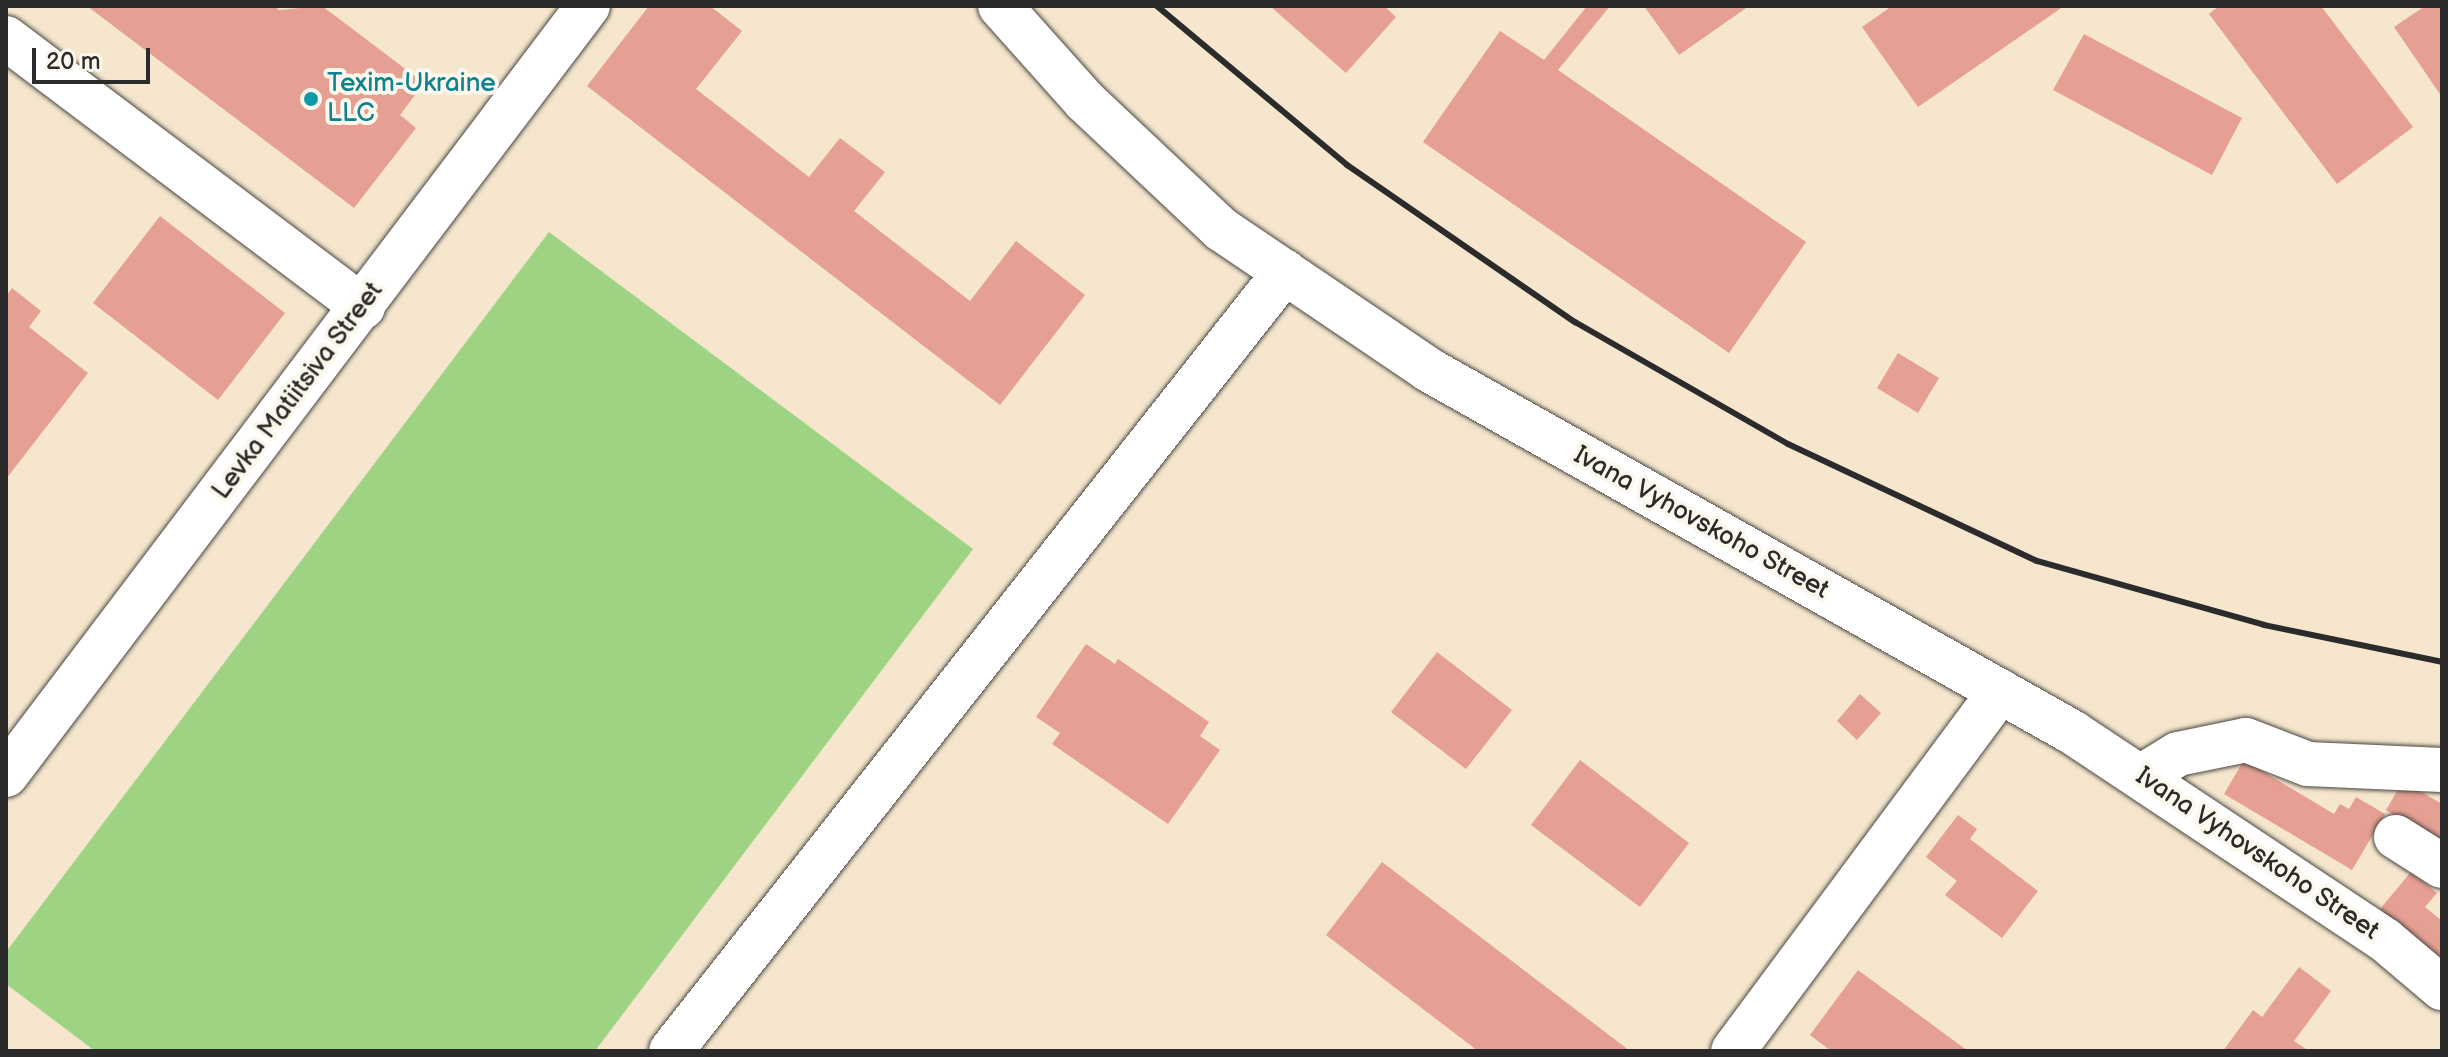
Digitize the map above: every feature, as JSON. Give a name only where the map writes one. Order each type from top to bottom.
[{"type":"street","name":"Levka Matiitsiva Street","points":[[6,775],[588,6]]},
{"type":"street","name":"Ivana Vyhovskoho Street","points":[[1000,6],[1085,101],[1198,207],[1285,272],[1429,370],[2000,691],[2142,776],[2385,940],[2442,988]]},
{"type":"street","points":[[6,38],[363,307]]},
{"type":"street","points":[[671,1051],[1285,272]]},
{"type":"street","points":[[1733,1051],[2000,691]]},
{"type":"street","points":[[2142,776],[2178,754],[2246,740],[2308,764],[2442,770]]},
{"type":"street","points":[[2396,837],[2442,866]]},
{"type":"green space","points":[[549,232],[973,549],[595,1051],[95,1051],[6,984],[6,952]]},
{"type":"building","name":"Texim-Ukraine LLC","points":[[87,6],[274,6],[279,10],[322,6],[424,83],[400,115],[416,128],[354,208]]},
{"type":"building","points":[[649,6],[710,6],[742,31],[696,89],[809,177],[840,138],[885,172],[854,211],[970,301],[1016,241],[1085,295],[1000,405],[587,86]]},
{"type":"building","points":[[1270,6],[1384,6],[1396,17],[1346,73]]},
{"type":"building","points":[[1587,6],[1610,6],[1558,70],[1806,242],[1729,353],[1423,142],[1500,31],[1544,60]]},
{"type":"building","points":[[1644,6],[1749,6],[1679,55]]},
{"type":"building","points":[[1892,6],[2064,6],[1918,107],[1862,27]]},
{"type":"building","points":[[2219,6],[2321,6],[2413,127],[2337,184],[2209,14]]},
{"type":"building","points":[[2425,6],[2442,6],[2442,97],[2394,27]]},
{"type":"building","points":[[2084,34],[2242,118],[2212,175],[2053,90]]},
{"type":"building","points":[[160,216],[285,313],[218,400],[93,303]]},
{"type":"building","points":[[12,288],[41,311],[29,327],[88,373],[6,479],[6,296]]},
{"type":"building","points":[[1898,353],[1939,378],[1918,413],[1877,388]]},
{"type":"building","points":[[1086,644],[1115,664],[1118,659],[1209,722],[1200,736],[1220,750],[1168,824],[1052,744],[1060,733],[1036,717]]},
{"type":"building","points":[[1437,652],[1512,710],[1466,769],[1391,712]]},
{"type":"building","points":[[1860,694],[1881,713],[1857,740],[1837,721]]},
{"type":"building","points":[[1580,760],[1689,843],[1640,907],[1531,825]]},
{"type":"building","points":[[2244,760],[2334,814],[2340,804],[2349,809],[2356,797],[2385,814],[2352,870],[2224,794]]},
{"type":"building","points":[[2403,781],[2442,804],[2442,844],[2386,810]]},
{"type":"building","points":[[1958,815],[1977,829],[1970,839],[2038,891],[2002,938],[1945,895],[1957,881],[1926,857]]},
{"type":"building","points":[[1382,862],[1630,1051],[1478,1051],[1326,935]]},
{"type":"building","points":[[2411,872],[2437,893],[2425,907],[2442,921],[2442,962],[2380,909]]},
{"type":"building","points":[[2299,967],[2331,991],[2294,1041],[2309,1051],[2223,1051],[2253,1010],[2262,1017]]},
{"type":"building","points":[[1858,970],[1968,1051],[1831,1051],[1810,1035]]},
{"type":"railway","points":[[1157,6],[1347,165],[1575,322],[1788,444],[2037,561],[2264,625],[2442,662]]},
{"type":"place","name":"Texim-Ukraine LLC","points":[[311,99]]}]
